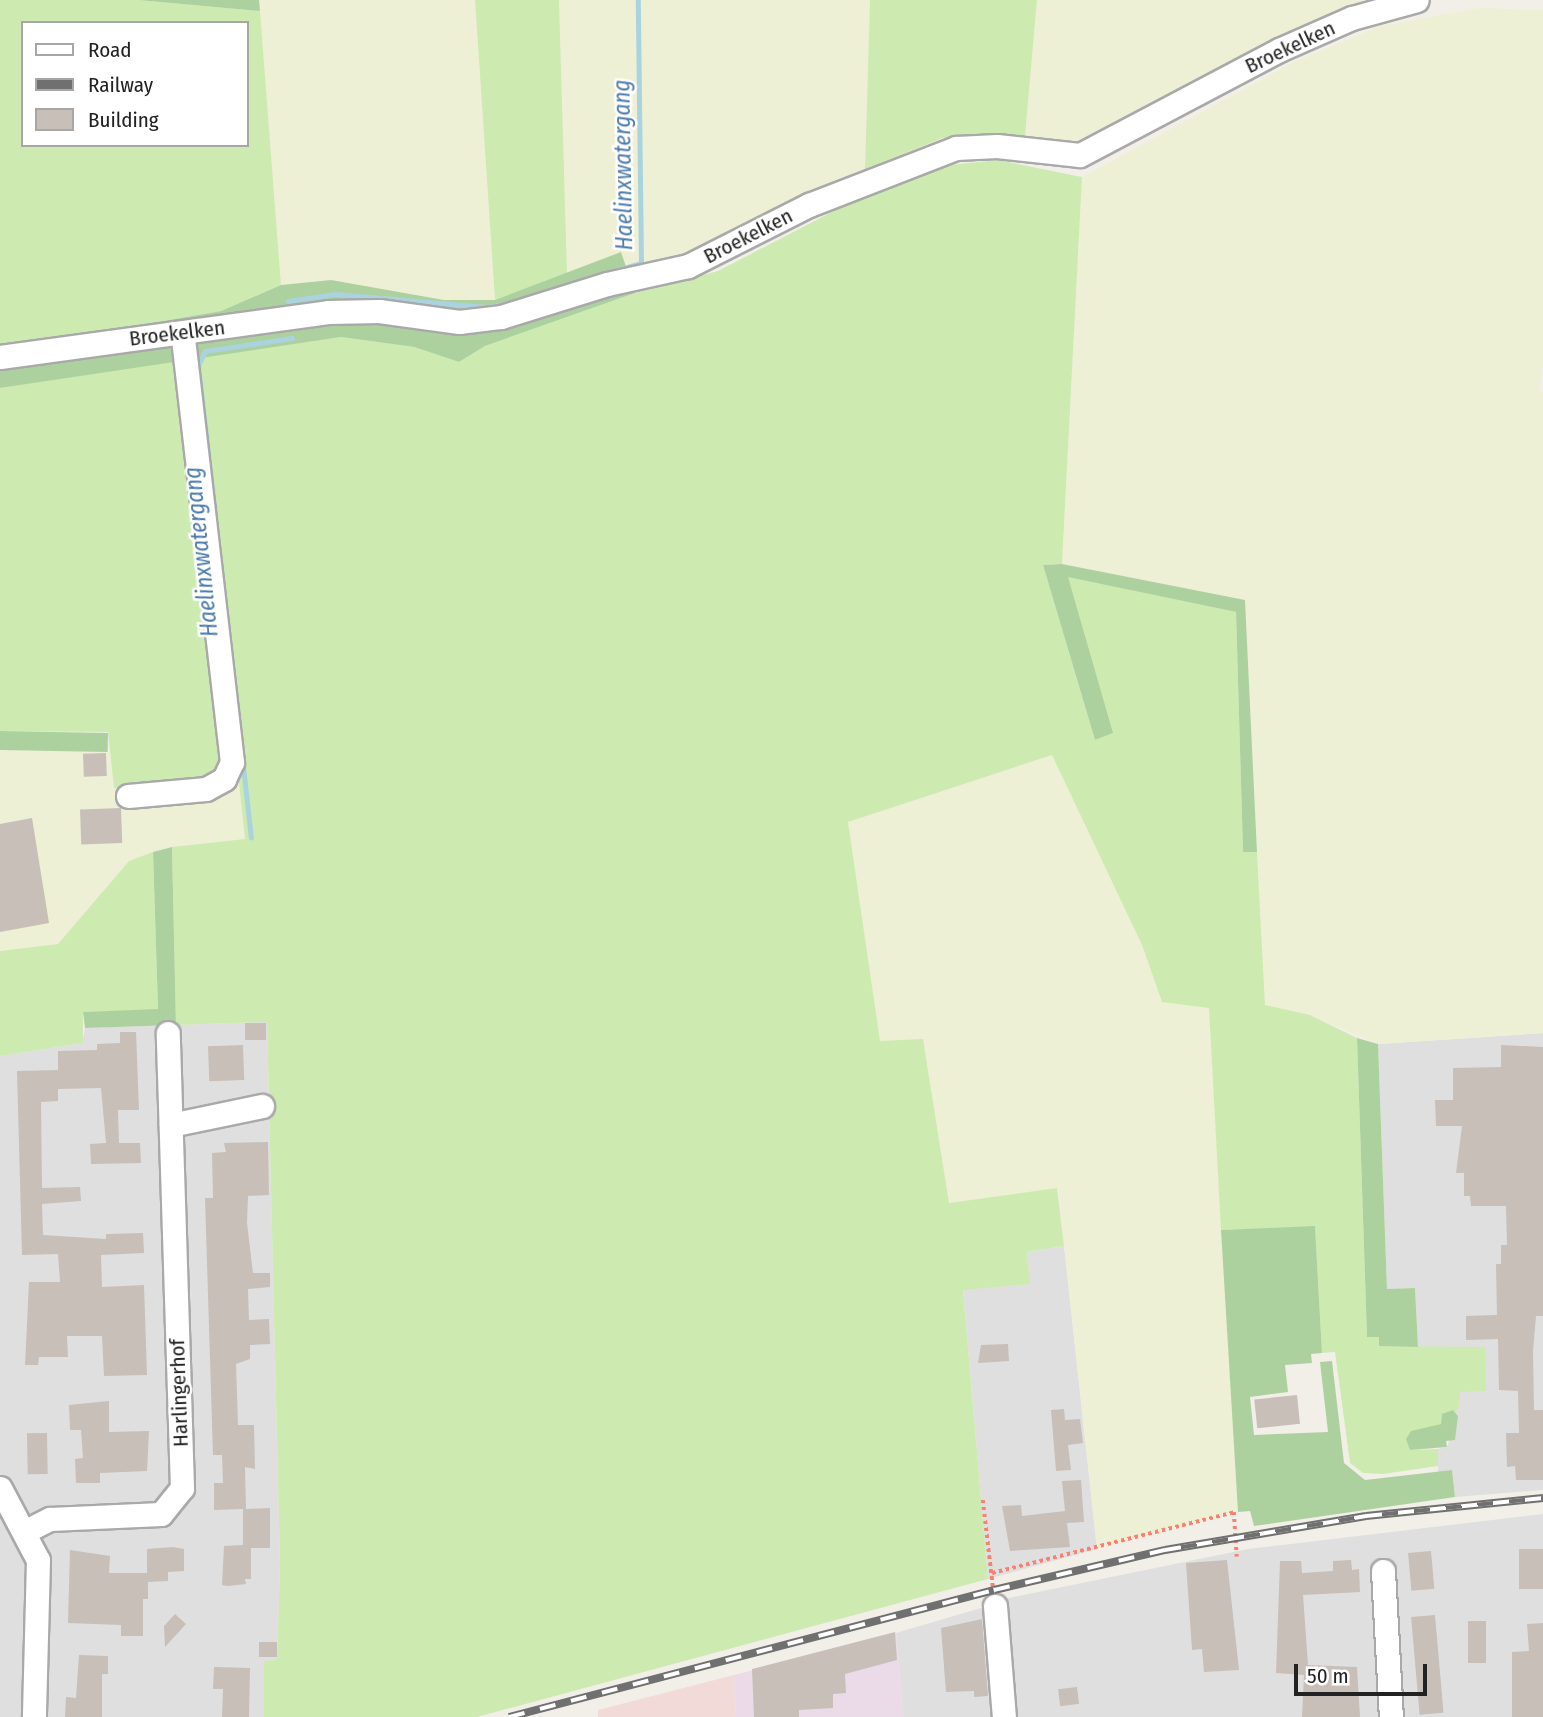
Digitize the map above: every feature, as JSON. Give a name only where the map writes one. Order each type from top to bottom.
[{"type":"street","name":"Broekelken","points":[[0,357],[352,310],[459,322],[502,317],[607,284],[688,266],[819,200],[956,148],[997,146],[1080,155],[1279,50],[1352,18],[1417,0]]},
{"type":"street","points":[[128,796],[206,789],[224,779],[232,762],[182,333]]},
{"type":"street","name":"Harlingerhof","points":[[24,1532],[50,1519],[161,1514],[182,1488],[167,1033]]},
{"type":"street","points":[[172,1125],[262,1106]]},
{"type":"street","points":[[0,1488],[38,1560],[34,1717]]},
{"type":"street","points":[[1383,1572],[1391,1717]]},
{"type":"street","points":[[995,1606],[1004,1717]]},
{"type":"path","points":[[983,1500],[995,1606]]},
{"type":"path","points":[[992,1573],[1234,1512],[1237,1557]]},
{"type":"shaded area","points":[[267,1022],[280,1566],[277,1661],[264,1662],[264,1717],[0,1717],[0,1056],[82,1043],[85,1028]]},
{"type":"shaded area","points":[[1543,1033],[1543,1490],[1455,1497],[1452,1471],[1438,1472],[1438,1449],[1447,1447],[1458,1416],[1453,1410],[1459,1392],[1485,1348],[1418,1347],[1415,1288],[1387,1289],[1378,1044]]},
{"type":"shaded area","points":[[1064,1246],[1097,1549],[988,1579],[963,1289],[1029,1284],[1027,1252]]},
{"type":"shaded area","points":[[1543,1514],[1543,1717],[1008,1717],[999,1600],[1248,1549]]},
{"type":"shaded area","points":[[988,1606],[998,1717],[903,1717],[896,1633]]},
{"type":"shaded area","points":[[896,1633],[903,1717],[736,1717],[734,1675]]},
{"type":"shaded area","points":[[734,1675],[736,1717],[598,1717],[598,1710]]},
{"type":"green space","points":[[0,0],[138,0],[260,11],[281,285],[221,311],[0,349]]},
{"type":"green space","points":[[138,0],[259,0],[260,11]]},
{"type":"green space","points":[[259,0],[475,0],[495,300],[444,300],[331,280],[281,285]]},
{"type":"green space","points":[[475,0],[559,0],[567,274],[495,300]]},
{"type":"green space","points":[[559,0],[870,0],[865,169],[706,250],[628,273],[621,252],[567,274]]},
{"type":"green space","points":[[870,0],[1037,0],[1025,136],[943,138],[865,169]]},
{"type":"green space","points":[[1037,0],[1363,0],[1264,45],[1093,136],[1064,143],[1025,136]]},
{"type":"green space","points":[[1479,8],[1543,10],[1543,366],[1539,391],[1543,392],[1543,1033],[1378,1044],[1310,1015],[1265,1005],[1245,600],[1062,564],[1082,177],[1296,61],[1380,26]]},
{"type":"green space","points":[[998,160],[1082,177],[1062,564],[1043,565],[1095,740],[1112,733],[1067,576],[1236,612],[1243,852],[1257,852],[1265,1005],[1310,1015],[1357,1038],[1367,1336],[1379,1337],[1380,1346],[1485,1347],[1486,1391],[1460,1392],[1459,1408],[1410,1450],[1438,1449],[1438,1466],[1383,1474],[1363,1473],[1350,1463],[1335,1352],[1322,1353],[1315,1227],[1221,1230],[1209,1008],[1162,1002],[1142,945],[1052,755],[848,822],[880,1041],[923,1039],[949,1203],[1057,1188],[1064,1246],[1027,1252],[1030,1284],[963,1290],[988,1579],[477,1717],[264,1717],[264,1661],[277,1660],[280,1566],[267,1022],[176,1025],[172,847],[245,839],[193,358],[341,337],[414,347],[459,362],[485,346],[635,293],[718,271],[849,203],[905,180],[950,165]]},
{"type":"green space","points":[[621,252],[635,293],[485,346],[459,362],[414,347],[341,337],[0,388],[0,349],[221,311],[281,285],[331,280],[444,300],[495,300]]},
{"type":"green space","points":[[176,360],[226,761],[206,783],[114,788],[108,732],[0,731],[0,388]]},
{"type":"green space","points":[[1062,564],[1245,600],[1257,852],[1243,852],[1236,612],[1068,577],[1113,733],[1095,740],[1043,565]]},
{"type":"green space","points":[[0,731],[108,733],[108,752],[0,750]]},
{"type":"green space","points":[[0,750],[110,751],[114,788],[238,771],[245,839],[172,847],[129,861],[58,944],[0,951]]},
{"type":"green space","points":[[1053,755],[1142,945],[1162,1002],[1209,1007],[1238,1512],[1097,1549],[1058,1189],[949,1204],[923,1039],[880,1042],[848,822]]},
{"type":"green space","points":[[172,847],[176,1025],[85,1028],[83,1012],[158,1009],[153,852]]},
{"type":"green space","points":[[153,852],[158,1010],[83,1012],[83,1043],[0,1056],[0,951],[58,944],[129,861]]},
{"type":"green space","points":[[1357,1038],[1378,1044],[1387,1289],[1415,1288],[1418,1347],[1379,1346],[1379,1337],[1367,1337]]},
{"type":"green space","points":[[1315,1226],[1322,1353],[1311,1354],[1312,1363],[1285,1365],[1288,1392],[1250,1397],[1254,1435],[1328,1432],[1320,1362],[1332,1361],[1344,1463],[1365,1480],[1452,1470],[1455,1497],[1254,1526],[1250,1511],[1238,1512],[1221,1230]]},
{"type":"green space","points":[[1453,1410],[1458,1416],[1455,1440],[1446,1441],[1447,1447],[1410,1450],[1406,1439],[1411,1431],[1441,1424],[1442,1414]]},
{"type":"building","points":[[106,753],[107,776],[84,777],[83,754]]},
{"type":"building","points":[[121,808],[122,843],[81,844],[80,809]]},
{"type":"building","points":[[32,818],[49,923],[0,932],[0,824]]},
{"type":"building","points":[[245,1023],[266,1023],[266,1040],[245,1040]]},
{"type":"building","points":[[120,1032],[136,1032],[139,1110],[118,1110],[119,1143],[140,1143],[141,1163],[91,1164],[90,1144],[106,1143],[101,1088],[58,1089],[58,1101],[41,1102],[42,1188],[80,1187],[81,1201],[42,1204],[43,1235],[106,1239],[106,1234],[143,1233],[144,1253],[101,1255],[102,1287],[144,1285],[147,1375],[104,1376],[102,1336],[67,1336],[68,1357],[39,1357],[38,1365],[25,1365],[29,1282],[60,1282],[58,1254],[22,1255],[17,1071],[58,1070],[58,1051],[97,1050],[97,1044],[120,1043]]},
{"type":"building","points":[[243,1045],[244,1080],[209,1081],[208,1046]]},
{"type":"building","points":[[1501,1045],[1543,1047],[1543,1316],[1536,1316],[1533,1351],[1534,1410],[1543,1410],[1543,1480],[1516,1480],[1515,1466],[1507,1467],[1506,1433],[1519,1433],[1518,1391],[1499,1390],[1498,1339],[1466,1340],[1466,1316],[1497,1315],[1496,1264],[1501,1264],[1501,1245],[1507,1245],[1506,1206],[1471,1206],[1470,1196],[1464,1196],[1464,1173],[1456,1173],[1462,1126],[1436,1126],[1435,1100],[1453,1100],[1453,1068],[1501,1067]]},
{"type":"building","points":[[268,1142],[269,1195],[248,1196],[247,1223],[253,1273],[270,1273],[270,1287],[248,1289],[249,1320],[269,1319],[270,1344],[250,1345],[250,1359],[236,1364],[238,1425],[254,1425],[255,1469],[245,1467],[246,1509],[270,1508],[270,1548],[251,1548],[251,1579],[245,1579],[246,1584],[228,1586],[222,1585],[224,1546],[243,1545],[243,1509],[214,1510],[214,1483],[223,1483],[222,1455],[213,1455],[205,1198],[213,1198],[212,1153],[226,1152],[224,1143]]},
{"type":"building","points":[[1008,1344],[1009,1361],[978,1363],[981,1345]]},
{"type":"building","points":[[1297,1395],[1300,1424],[1257,1428],[1254,1399]]},
{"type":"building","points":[[109,1401],[109,1432],[149,1431],[147,1471],[100,1473],[100,1483],[76,1483],[75,1459],[83,1458],[81,1430],[70,1430],[69,1405]]},
{"type":"building","points":[[1064,1409],[1065,1420],[1080,1419],[1083,1443],[1068,1445],[1071,1470],[1056,1471],[1051,1410]]},
{"type":"building","points":[[27,1433],[47,1433],[48,1474],[28,1474]]},
{"type":"building","points":[[1081,1480],[1084,1522],[1067,1523],[1070,1547],[1010,1551],[1002,1506],[1021,1505],[1022,1516],[1065,1511],[1062,1481]]},
{"type":"building","points":[[147,1549],[184,1549],[184,1571],[168,1572],[168,1581],[148,1582],[148,1599],[143,1599],[143,1636],[121,1636],[121,1625],[68,1623],[70,1550],[110,1556],[109,1573],[147,1573]]},
{"type":"building","points":[[1519,1549],[1543,1549],[1543,1589],[1519,1589]]},
{"type":"building","points":[[1431,1551],[1434,1589],[1411,1591],[1408,1553]]},
{"type":"building","points":[[1227,1560],[1239,1670],[1204,1672],[1202,1649],[1192,1650],[1186,1563]]},
{"type":"building","points":[[1351,1560],[1352,1570],[1359,1569],[1360,1592],[1303,1595],[1308,1665],[1357,1667],[1360,1717],[1302,1717],[1304,1675],[1276,1673],[1280,1561],[1301,1561],[1302,1573],[1333,1571],[1333,1561]]},
{"type":"building","points":[[175,1614],[186,1624],[165,1647],[164,1626]]},
{"type":"building","points":[[1435,1615],[1444,1713],[1420,1715],[1411,1617]]},
{"type":"building","points":[[982,1619],[988,1696],[974,1697],[974,1691],[946,1692],[941,1628]]},
{"type":"building","points":[[1468,1621],[1486,1621],[1486,1663],[1468,1663]]},
{"type":"building","points":[[1543,1623],[1543,1717],[1512,1717],[1512,1652],[1529,1651],[1527,1624]]},
{"type":"building","points":[[895,1632],[897,1660],[845,1674],[846,1693],[833,1694],[833,1708],[799,1710],[799,1717],[754,1717],[752,1669]]},
{"type":"building","points":[[259,1642],[277,1642],[277,1657],[259,1657]]},
{"type":"building","points":[[79,1655],[108,1656],[108,1674],[102,1674],[102,1717],[65,1717],[66,1697],[76,1698]]},
{"type":"building","points":[[214,1667],[250,1668],[249,1717],[222,1717],[223,1689],[213,1689]]},
{"type":"building","points":[[1077,1687],[1079,1704],[1060,1706],[1058,1689]]},
{"type":"waterway","name":"Haelinxwatergang","points":[[614,271],[641,263],[638,0]]},
{"type":"waterway","name":"Haelinxwatergang","points":[[288,301],[335,294],[488,307],[518,301]]},
{"type":"waterway","name":"Haelinxwatergang","points":[[215,515],[198,365],[205,351],[292,338]]},
{"type":"waterway","name":"Haelinxwatergang","points":[[242,757],[251,838]]},
{"type":"railway","points":[[509,1717],[994,1590],[1165,1550],[1366,1516],[1543,1498]]}]
